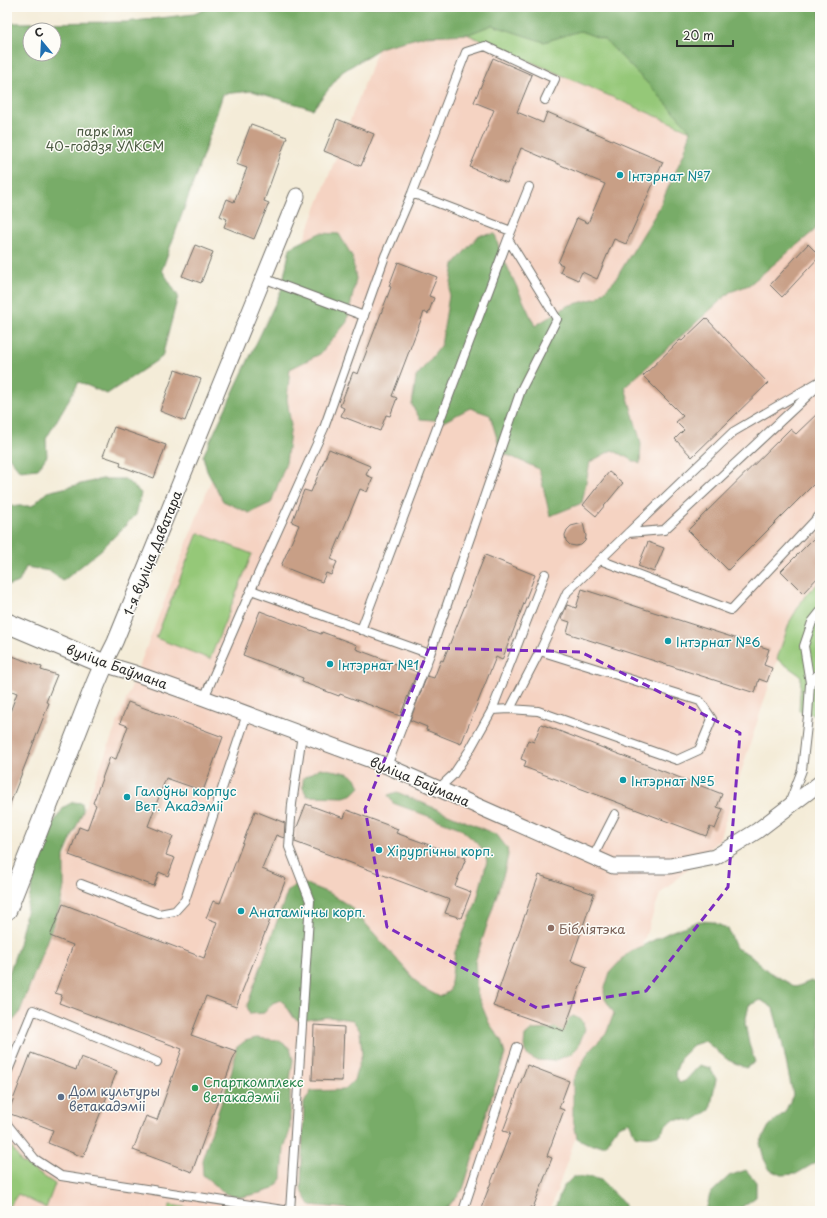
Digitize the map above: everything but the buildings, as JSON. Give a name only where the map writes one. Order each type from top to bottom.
[{"type":"street","name":"1-я вуліца Даватара","points":[[7,910],[93,690],[115,642],[297,196]]},
{"type":"street","name":"вуліца Баўмана","points":[[7,623],[104,664],[204,698],[387,766],[613,866],[670,866],[715,857],[757,831],[820,783]]},
{"type":"lane","points":[[204,698],[324,428],[385,256],[412,193],[466,52],[485,46],[555,79],[545,100]]},
{"type":"lane","points":[[361,630],[511,231],[530,187]]},
{"type":"lane","points":[[412,193],[511,231]]},
{"type":"lane","points":[[387,766],[430,654],[521,390],[557,319],[508,239]]},
{"type":"lane","points":[[263,278],[364,316]]},
{"type":"lane","points":[[510,709],[540,651],[567,592],[733,432],[820,381]]},
{"type":"lane","points":[[628,533],[664,530],[820,384]]},
{"type":"lane","points":[[600,560],[731,610],[820,515]]},
{"type":"lane","points":[[438,789],[453,775],[469,751],[492,710],[545,574]]},
{"type":"lane","points":[[251,590],[430,654]]},
{"type":"lane","points":[[788,807],[802,770],[810,683],[804,646],[812,622],[820,612]]},
{"type":"lane","points":[[492,710],[510,709],[538,711],[677,760],[699,750],[712,719],[700,700],[540,651]]},
{"type":"lane","points":[[810,683],[820,672]]},
{"type":"lane","points":[[81,884],[159,914],[174,911],[185,900],[248,714]]},
{"type":"lane","points":[[7,1124],[35,1159],[61,1176],[290,1211],[310,901],[289,847],[292,804],[302,734]]},
{"type":"lane","points":[[593,857],[615,814]]},
{"type":"lane","points":[[7,1073],[33,1010],[157,1062]]},
{"type":"lane","points":[[463,1211],[517,1047]]},
{"type":"highlighted area","points":[[429,648],[581,652],[740,733],[728,887],[646,991],[537,1008],[387,927],[365,809]]},
{"type":"shaded area","points":[[394,7],[469,34],[820,187],[820,581],[805,596],[790,621],[719,840],[660,894],[550,1211],[7,1211],[7,1008]]},
{"type":"green space","name":"парк імя 40-годдзя УЛКСМ","points":[[211,7],[820,7],[820,215],[815,230],[749,285],[730,292],[625,387],[641,443],[640,464],[612,450],[590,462],[582,503],[550,516],[539,469],[501,452],[490,415],[470,408],[445,421],[420,419],[412,405],[416,377],[441,346],[454,264],[479,235],[495,234],[500,251],[535,326],[567,306],[597,298],[615,280],[658,210],[684,153],[691,131],[657,93],[605,40],[580,31],[544,42],[492,25],[469,34],[425,36],[382,47],[342,72],[313,109],[252,91],[223,94],[162,270],[178,296],[162,357],[107,394],[79,382],[46,439],[47,456],[38,469],[20,471],[7,455],[7,23],[22,23],[22,62],[62,62],[62,23],[126,22],[194,14]]},
{"type":"green space","points":[[404,7],[820,7],[820,187]]},
{"type":"green space","points":[[320,233],[339,234],[352,256],[356,279],[347,322],[320,354],[290,369],[287,399],[291,425],[286,463],[271,503],[249,513],[223,501],[207,471],[203,456],[281,291],[290,248]]},
{"type":"green space","points":[[102,479],[125,479],[141,493],[136,515],[102,549],[63,581],[49,571],[26,567],[19,582],[7,586],[7,506],[32,506],[47,492]]},
{"type":"green space","points":[[198,533],[252,554],[210,659],[156,638]]},
{"type":"green space","points":[[820,581],[820,710],[816,715],[799,711],[801,676],[777,659],[790,621],[805,596]]},
{"type":"green space","points":[[320,768],[347,773],[356,778],[360,787],[353,794],[344,797],[307,796],[303,788],[303,778]]},
{"type":"green space","points":[[397,792],[497,835],[507,848],[508,855],[504,873],[475,962],[477,994],[489,1023],[501,1040],[505,1054],[463,1189],[447,1208],[438,1211],[371,1211],[310,1205],[301,1189],[304,1103],[311,1091],[344,1090],[354,1080],[362,1054],[360,1031],[353,1020],[328,1017],[300,1021],[294,1018],[285,1004],[280,1000],[273,1003],[264,1013],[250,1014],[247,1006],[288,890],[297,884],[306,884],[331,894],[351,907],[421,987],[440,997],[450,990],[455,952],[476,903],[487,861],[481,847],[460,828],[393,803],[388,795]]},
{"type":"green space","points":[[73,802],[82,803],[83,811],[64,856],[64,887],[60,906],[19,1014],[13,1021],[7,1024],[7,979],[19,944],[36,868],[48,831],[64,807]]},
{"type":"green space","points":[[699,921],[713,922],[728,929],[736,948],[748,954],[769,972],[796,987],[811,981],[816,983],[820,988],[820,1153],[818,1161],[796,1174],[781,1175],[770,1170],[764,1159],[760,1143],[769,1126],[785,1112],[793,1095],[773,1008],[761,1000],[749,1005],[745,1023],[749,1044],[755,1062],[746,1068],[728,1060],[705,1041],[693,1045],[681,1057],[675,1073],[679,1083],[685,1081],[700,1065],[710,1068],[716,1079],[710,1110],[693,1121],[678,1119],[671,1121],[661,1133],[653,1136],[635,1135],[629,1122],[618,1126],[605,1145],[591,1145],[577,1138],[573,1118],[573,1080],[589,1051],[606,1034],[614,1013],[605,999],[604,991],[610,972],[628,953],[670,932]]},
{"type":"green space","points":[[573,1016],[582,1020],[585,1029],[578,1047],[571,1054],[554,1061],[536,1060],[527,1055],[524,1046],[525,1036],[532,1030],[552,1029]]},
{"type":"green space","points":[[256,1038],[278,1040],[290,1048],[293,1060],[290,1079],[290,1130],[284,1148],[282,1179],[273,1189],[241,1197],[226,1194],[203,1175],[202,1160],[232,1071],[236,1048],[245,1041]]},
{"type":"green space","points":[[7,1139],[21,1162],[55,1184],[46,1208],[18,1194],[7,1210]]},
{"type":"green space","points":[[746,1170],[756,1182],[756,1197],[739,1211],[706,1211],[710,1194],[729,1176]]},
{"type":"green space","points":[[573,1177],[589,1177],[601,1180],[623,1203],[626,1211],[554,1211],[563,1187]]},
{"type":"green space","points":[[170,1205],[211,1211],[168,1211]]},
{"type":"place","name":"Інтэрнат №7","points":[[620,175]]},
{"type":"place","name":"Інтэрнат №6","points":[[668,641]]},
{"type":"place","name":"Інтэрнат №1","points":[[330,664]]},
{"type":"place","name":"Інтэрнат №5","points":[[623,780]]},
{"type":"place","name":"Галоўны корпус Вет. Акадэміі","points":[[127,797]]},
{"type":"place","name":"Хірургічны корп.","points":[[379,850]]},
{"type":"place","name":"Анатамічны корп.","points":[[241,911]]},
{"type":"place","name":"Бібліятэка","points":[[551,928]]},
{"type":"place","name":"Спарткомплекс ветакадэміі","points":[[195,1088]]},
{"type":"place","name":"Дом культуры ветакадэміі","points":[[61,1097]]}]
